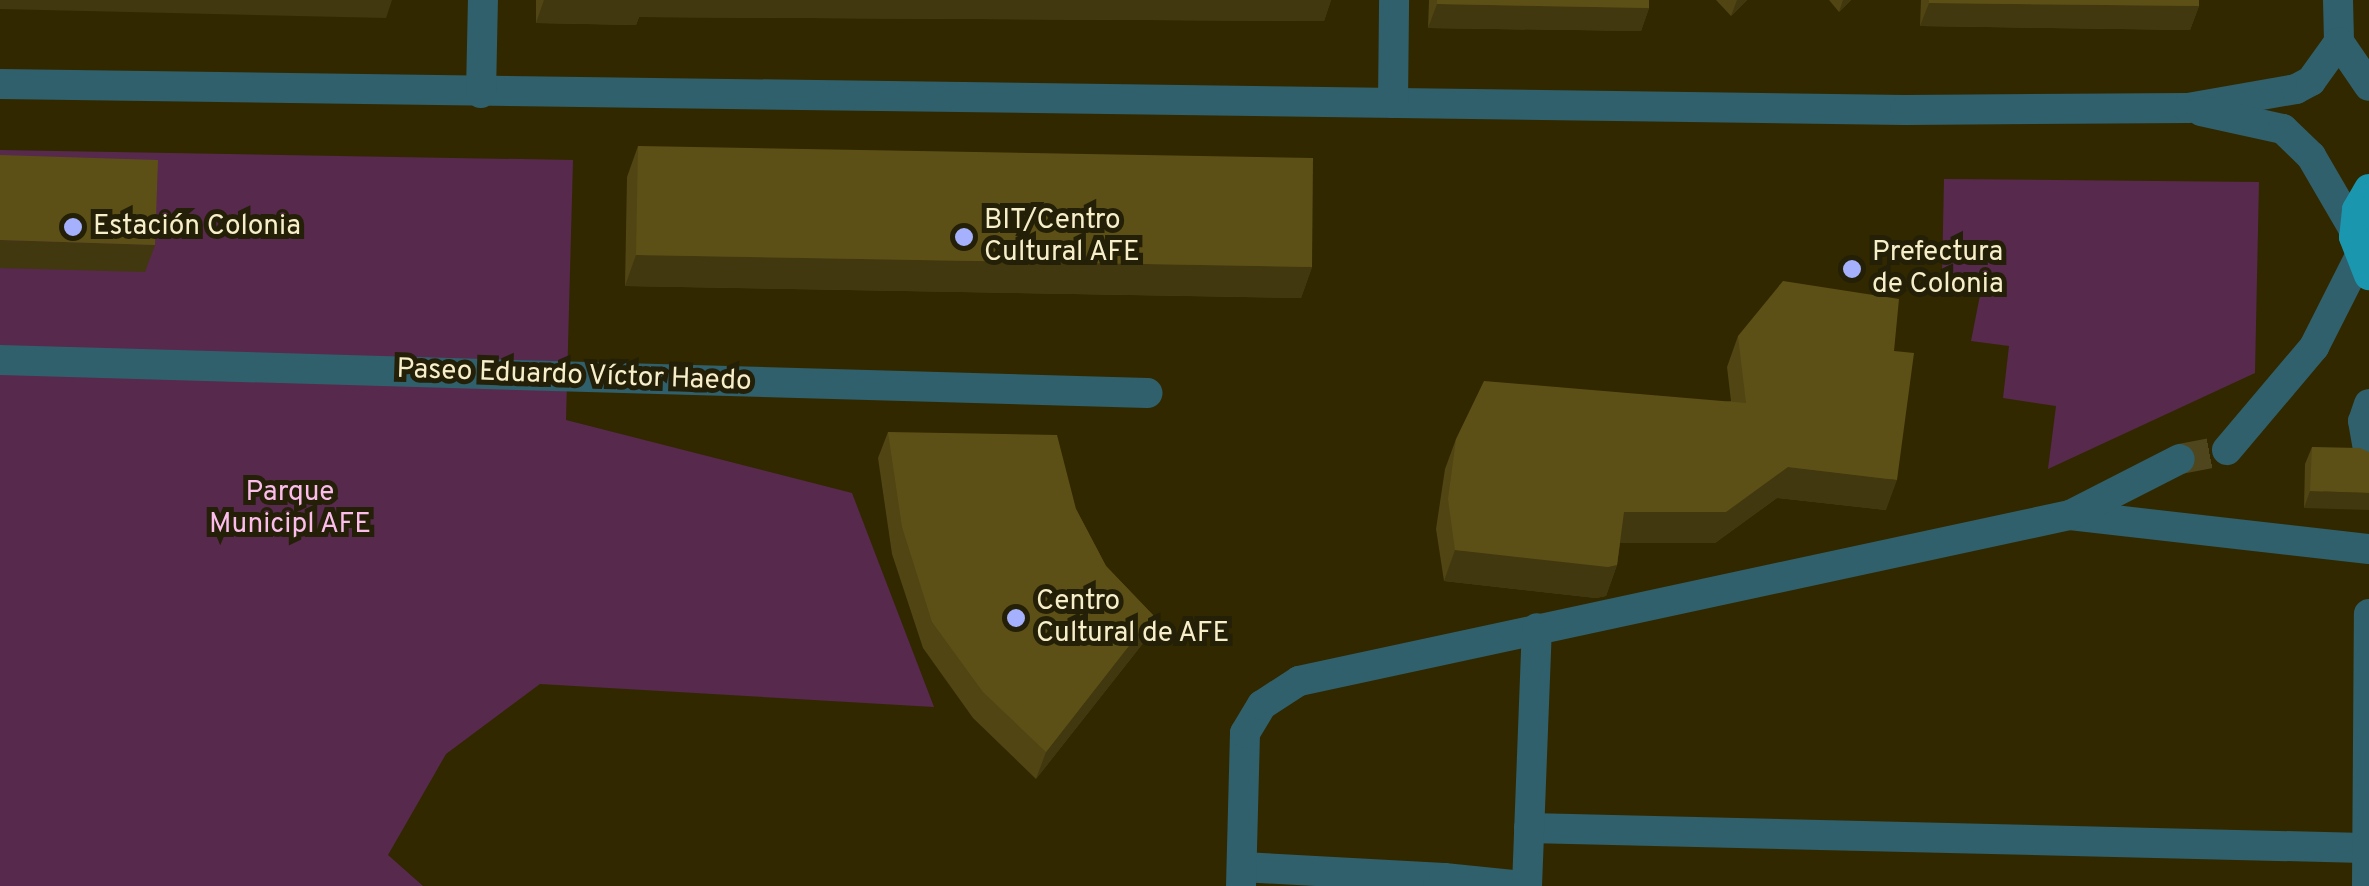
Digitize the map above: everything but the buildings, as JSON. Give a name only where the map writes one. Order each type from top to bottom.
[{"type":"main road","points":[[2361,255],[2369,189]]},
{"type":"street","points":[[481,93],[483,0]]},
{"type":"street","points":[[1393,103],[1394,0]]},
{"type":"street","points":[[2338,0],[2339,42],[2369,86]]},
{"type":"street","points":[[0,84],[481,93],[2188,108],[2296,89],[2312,81],[2339,42]]},
{"type":"street","points":[[2188,108],[2283,129],[2311,156],[2361,255],[2314,347],[2227,450]]},
{"type":"street","name":"Paseo Eduardo Víctor Haedo","points":[[0,360],[1148,392]]},
{"type":"street","points":[[2369,404],[2363,421],[2369,454]]},
{"type":"street","points":[[1537,628],[1525,886],[1241,876],[1246,733],[1262,705],[1299,681],[1537,628],[2070,515],[2180,459]]},
{"type":"street","points":[[2070,515],[2369,549]]},
{"type":"street","points":[[2367,886],[2364,848],[2369,614]]},
{"type":"street","points":[[1530,828],[2364,848]]},
{"type":"green space","name":"Parque Municipl AFE","points":[[0,150],[573,160],[566,420],[852,493],[934,707],[540,684],[446,754],[388,855],[423,886],[0,886]]},
{"type":"green space","points":[[1944,179],[2259,182],[2255,373],[2048,469],[2056,406],[2003,398],[2009,346],[1971,341],[1984,275],[1942,274]]},
{"type":"tunnel","points":[[2180,459],[2227,450]]},
{"type":"place","name":"Estación Colonia","points":[[73,227]]},
{"type":"place","name":"BIT/Centro Cultural AFE","points":[[964,237]]},
{"type":"place","name":"Prefectura de Colonia","points":[[1852,269]]},
{"type":"place","name":"Centro Cultural de AFE","points":[[1016,618]]}]
